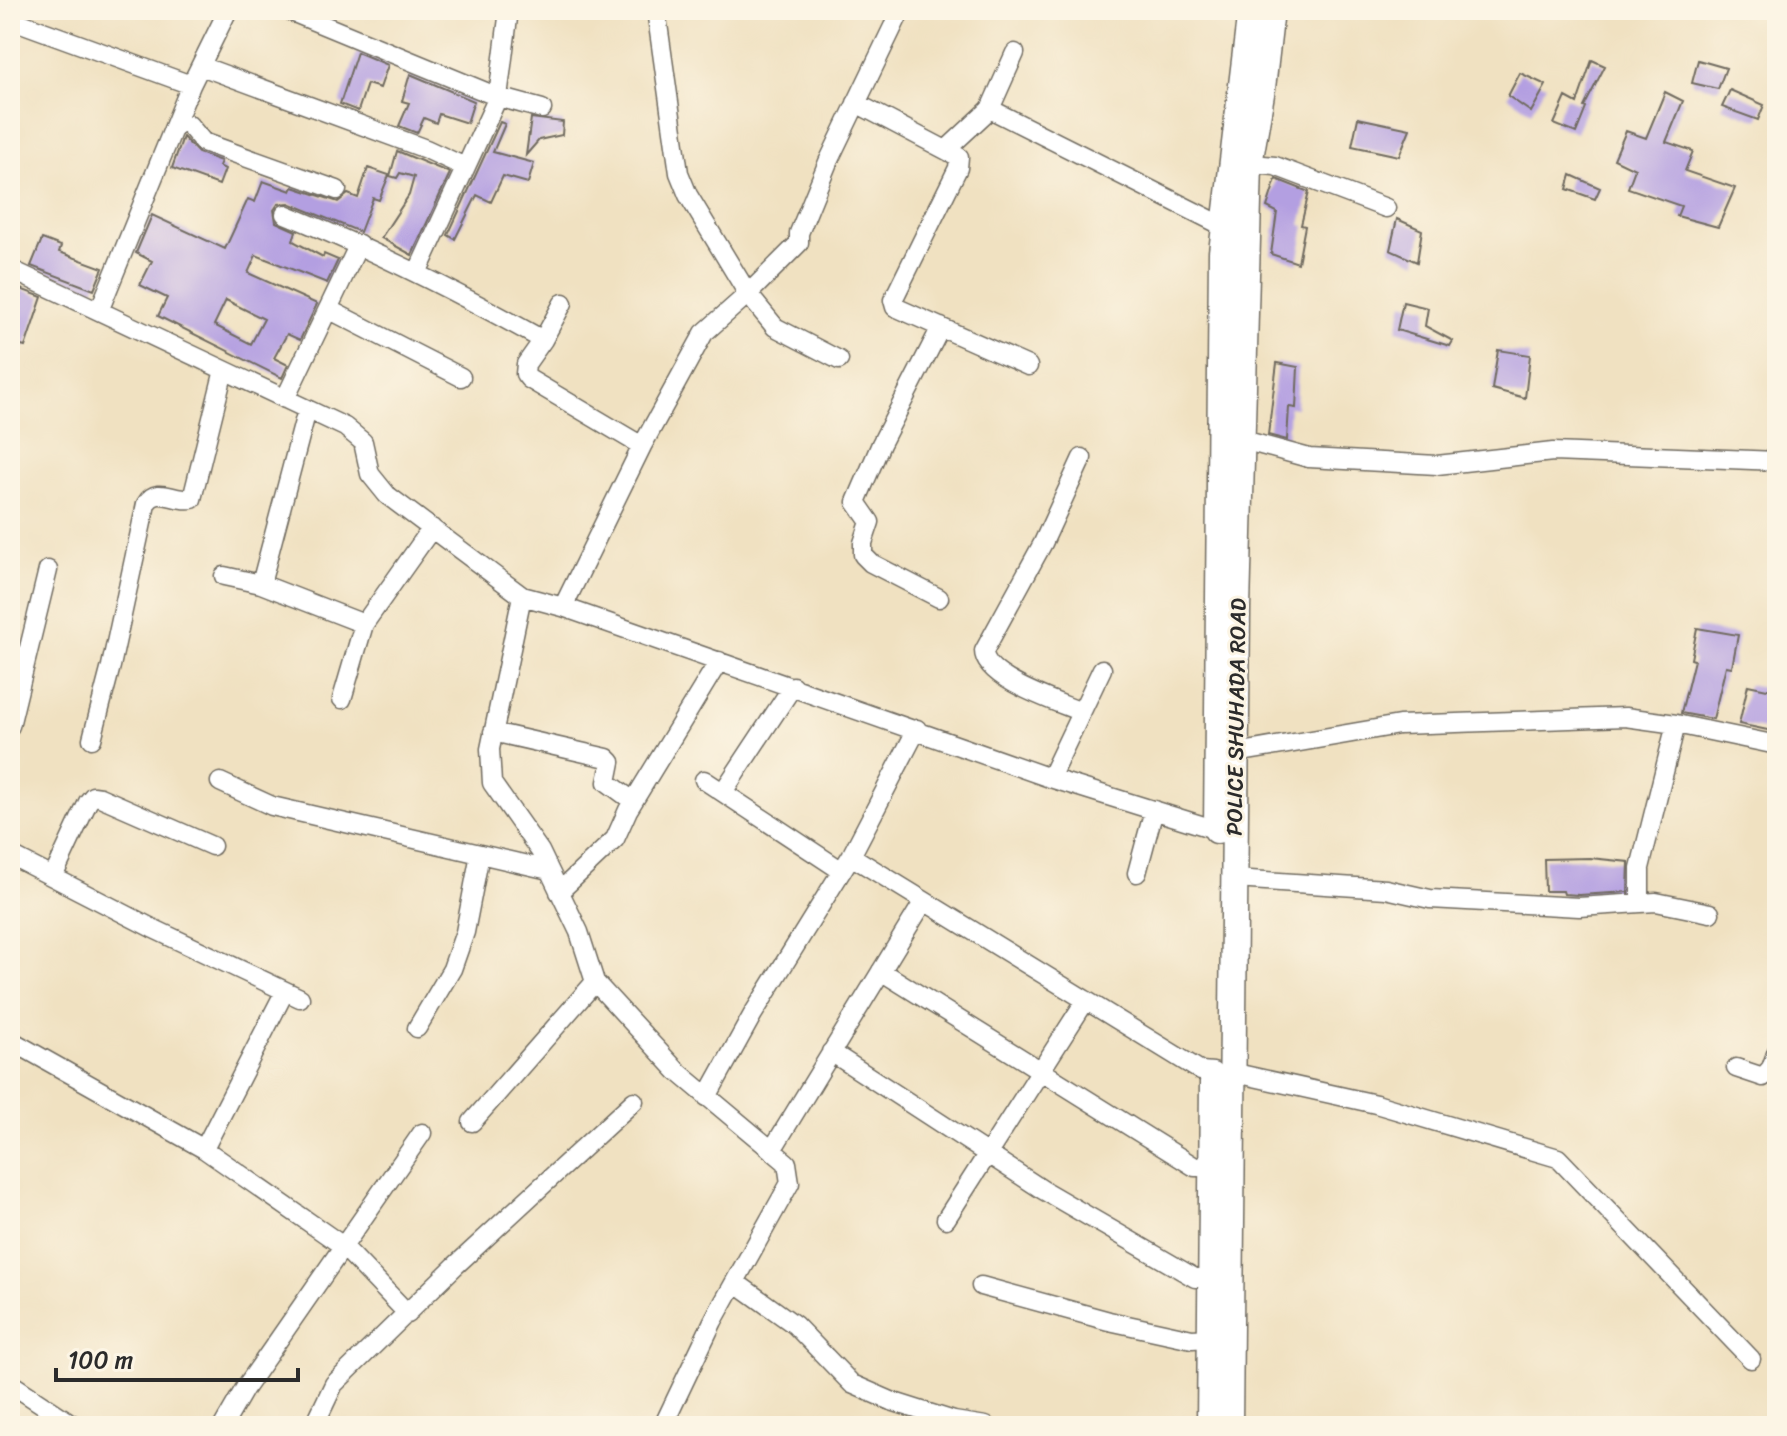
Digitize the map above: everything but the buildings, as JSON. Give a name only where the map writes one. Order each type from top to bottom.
[{"type":"main road","name":"POLICE SHUHADA ROAD","points":[[1223,1044],[1217,830],[1228,609],[1243,440],[1240,163],[1251,10]]},
{"type":"main road","name":"POLICE SHUHADA ROAD","points":[[1229,1426],[1222,1072],[1234,879],[1236,753],[1228,609],[1222,252],[1240,163],[1262,88],[1271,10]]},
{"type":"main road","name":"POLICE SHUHADA ROAD","points":[[1210,1426],[1211,1167],[1222,1072]]},
{"type":"street","points":[[99,311],[191,85],[228,10]]},
{"type":"street","points":[[287,10],[498,97],[542,109]]},
{"type":"street","points":[[417,273],[498,97],[509,10]]},
{"type":"street","points":[[656,10],[679,173],[688,195],[748,294],[775,327],[839,360]]},
{"type":"street","points":[[563,607],[642,446],[704,333],[799,243],[799,233],[828,162],[901,10]]},
{"type":"street","points":[[10,19],[191,85]]},
{"type":"street","points":[[946,150],[990,109],[1015,53]]},
{"type":"street","points":[[201,66],[426,149],[465,167]]},
{"type":"street","points":[[856,103],[959,157],[958,168],[893,300],[895,307],[1028,366]]},
{"type":"street","points":[[990,109],[1225,227]]},
{"type":"street","points":[[177,120],[189,125],[203,142],[337,190]]},
{"type":"street","points":[[1240,163],[1275,166],[1386,208]]},
{"type":"street","points":[[285,214],[359,244],[543,340]]},
{"type":"street","points":[[285,399],[359,244]]},
{"type":"street","points":[[10,269],[345,427],[363,442],[370,474],[387,495],[522,596],[563,607],[793,686],[1050,778],[1217,830]]},
{"type":"street","points":[[563,303],[526,364],[525,374],[642,446]]},
{"type":"street","points":[[328,309],[461,377]]},
{"type":"street","points":[[939,598],[871,563],[863,555],[863,543],[870,522],[856,502],[881,444],[941,327]]},
{"type":"street","points":[[92,739],[146,504],[150,496],[156,493],[192,499],[224,370]]},
{"type":"street","points":[[261,584],[307,410]]},
{"type":"street","points":[[1243,440],[1309,458],[1437,465],[1553,452],[1777,461]]},
{"type":"street","points":[[1081,712],[1009,681],[991,668],[984,659],[984,651],[1043,543],[1082,458]]},
{"type":"street","points":[[342,699],[364,624],[432,528]]},
{"type":"street","points":[[10,726],[48,570]]},
{"type":"street","points":[[224,576],[261,584],[364,624]]},
{"type":"street","points":[[522,596],[490,749],[492,783],[540,851],[579,932],[595,982],[677,1071],[787,1163],[790,1183],[735,1282],[663,1426]]},
{"type":"street","points":[[559,892],[615,839],[633,801],[719,661]]},
{"type":"street","points":[[1050,778],[1102,669]]},
{"type":"street","points":[[723,792],[793,686]]},
{"type":"street","points":[[1236,753],[1399,725],[1625,717],[1777,745]]},
{"type":"street","points":[[1640,903],[1640,868],[1676,724]]},
{"type":"street","points":[[707,1097],[753,1014],[847,863],[917,729]]},
{"type":"street","points":[[493,732],[607,758],[612,768],[607,782],[633,801]]},
{"type":"street","points":[[704,780],[847,863],[924,901],[1201,1071],[1222,1072],[1376,1104],[1558,1158],[1751,1359]]},
{"type":"street","points":[[220,782],[272,806],[549,870]]},
{"type":"street","points":[[53,877],[93,796],[212,846]]},
{"type":"street","points":[[1137,873],[1154,810]]},
{"type":"street","points":[[417,1028],[452,969],[465,932],[480,854]]},
{"type":"street","points":[[10,855],[152,928],[293,995],[204,1149]]},
{"type":"street","points":[[1234,879],[1386,889],[1430,899],[1579,907],[1656,902],[1710,913]]},
{"type":"street","points":[[772,1150],[924,901]]},
{"type":"street","points":[[881,971],[1195,1167],[1211,1167]]},
{"type":"street","points":[[472,1122],[595,982]]},
{"type":"street","points":[[946,1219],[1086,1000]]},
{"type":"street","points":[[10,1040],[204,1149],[343,1246],[408,1314]]},
{"type":"street","points":[[1736,1068],[1763,1077],[1771,1068],[1777,1051]]},
{"type":"street","points":[[831,1052],[1043,1190],[1195,1278],[1210,1278]]},
{"type":"street","points":[[314,1426],[334,1384],[455,1266],[634,1101]]},
{"type":"street","points":[[223,1426],[245,1388],[422,1133]]},
{"type":"street","points":[[735,1282],[795,1325],[852,1384],[891,1401],[942,1417],[986,1426]]},
{"type":"street","points":[[981,1286],[1109,1321],[1192,1339],[1210,1338]]},
{"type":"street","points":[[10,1383],[75,1426]]}]
